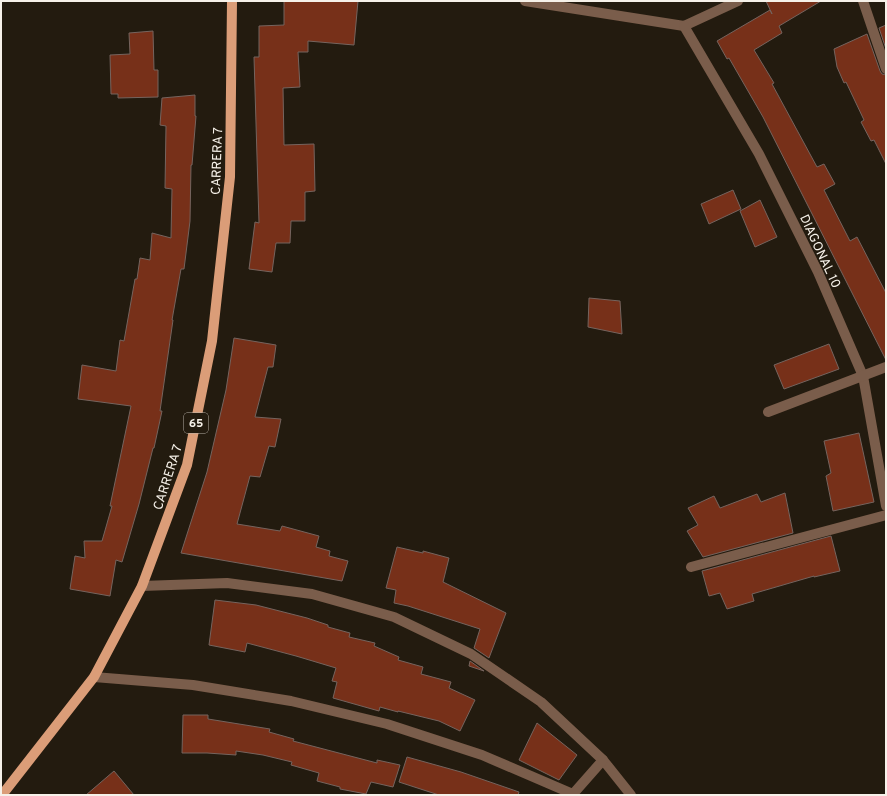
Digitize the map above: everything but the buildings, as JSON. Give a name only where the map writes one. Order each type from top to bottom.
[{"type":"main road","name":"CARRERA 7","points":[[2,795],[94,676],[142,586],[187,465],[212,341],[230,177],[232,1]]},
{"type":"street","points":[[525,1],[684,26],[738,1]]},
{"type":"street","points":[[862,1],[886,69]]},
{"type":"street","name":"DIAGONAL 10","points":[[684,26],[759,154],[818,272],[863,376],[886,506]]},
{"type":"street","points":[[768,412],[886,367]]},
{"type":"street","points":[[691,567],[886,515]]},
{"type":"street","points":[[142,586],[227,583],[312,594],[394,617],[470,654],[541,702],[603,760],[631,795]]},
{"type":"street","points":[[94,676],[193,685],[291,701],[387,724],[482,756],[573,794],[603,760]]}]
